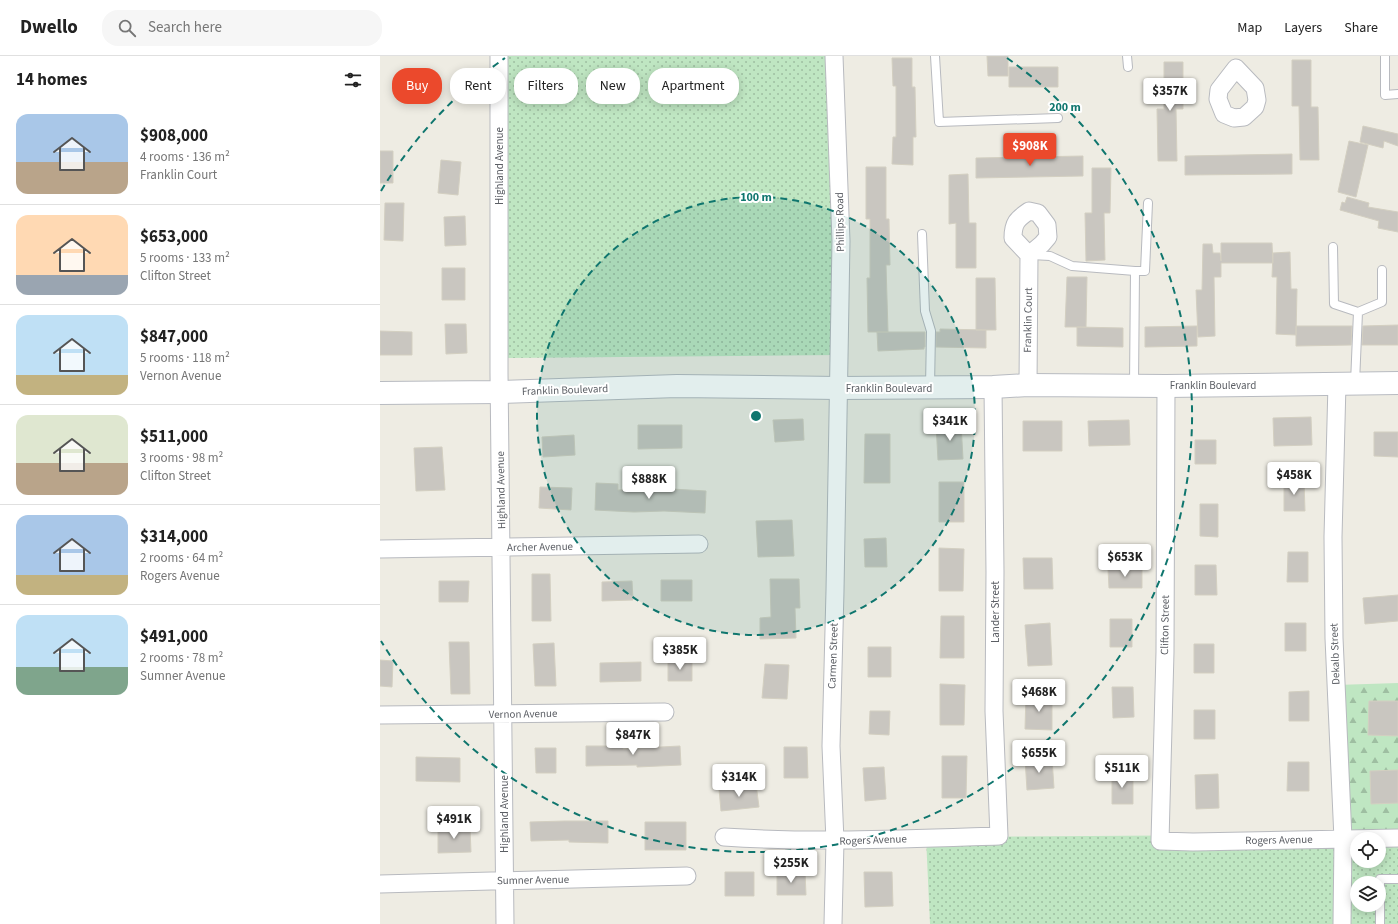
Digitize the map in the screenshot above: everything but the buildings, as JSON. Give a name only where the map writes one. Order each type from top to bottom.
[{"type":"street","name":"Highland Avenue","points":[[499,56],[500,392],[505,924]]},
{"type":"street","name":"Phillips Road","points":[[834,56],[841,241],[838,388]]},
{"type":"street","name":"Franklin Court","points":[[1028,385],[1029,255]]},
{"type":"street","name":"Dekalb Street","points":[[1342,924],[1343,838],[1334,638],[1333,537],[1346,384]]},
{"type":"street","name":"Franklin Boulevard","points":[[380,393],[500,392],[677,386],[930,388],[1028,385],[1166,386],[1398,384]]},
{"type":"street","name":"Clifton Street","points":[[1160,840],[1164,660],[1166,386]]},
{"type":"street","name":"Lander Street","points":[[993,387],[995,572],[994,711],[999,836]]},
{"type":"street","name":"Carmen Street","points":[[833,924],[835,841],[831,746],[838,388]]},
{"type":"street","name":"Archer Avenue","points":[[380,549],[699,544]]},
{"type":"street","name":"Vernon Avenue","points":[[380,715],[665,712]]},
{"type":"street","name":"Rogers Avenue","points":[[724,837],[761,840],[835,841],[999,836]]},
{"type":"street","name":"Rogers Avenue","points":[[1160,840],[1193,842],[1398,838]]},
{"type":"street","name":"Sumner Avenue","points":[[380,884],[686,876]]},
{"type":"lane","points":[[935,56],[938,122],[1058,118]]},
{"type":"lane","points":[[1127,56],[1128,67]]},
{"type":"lane","points":[[1385,56],[1386,95],[1398,94]]},
{"type":"lane","points":[[1029,255],[1050,256],[1072,266],[1145,271],[1148,203]]},
{"type":"lane","points":[[922,234],[925,311],[931,331],[930,388]]},
{"type":"lane","points":[[1332,247],[1334,304],[1358,312],[1382,302],[1382,270]]},
{"type":"lane","points":[[1134,386],[1136,271]]},
{"type":"lane","points":[[1346,384],[1358,312]]},
{"type":"lane","points":[[1380,924],[1380,879],[1398,879]]},
{"type":"green space","points":[[500,56],[839,56],[837,355],[504,358],[501,104],[506,104],[506,68],[500,68]]},
{"type":"green space","points":[[1398,683],[1398,834],[1386,834],[1386,832],[1350,832],[1350,834],[1334,834],[1336,685]]},
{"type":"green space","points":[[1350,834],[1350,868],[1386,868],[1386,834],[1398,834],[1398,924],[930,924],[926,837]]}]
